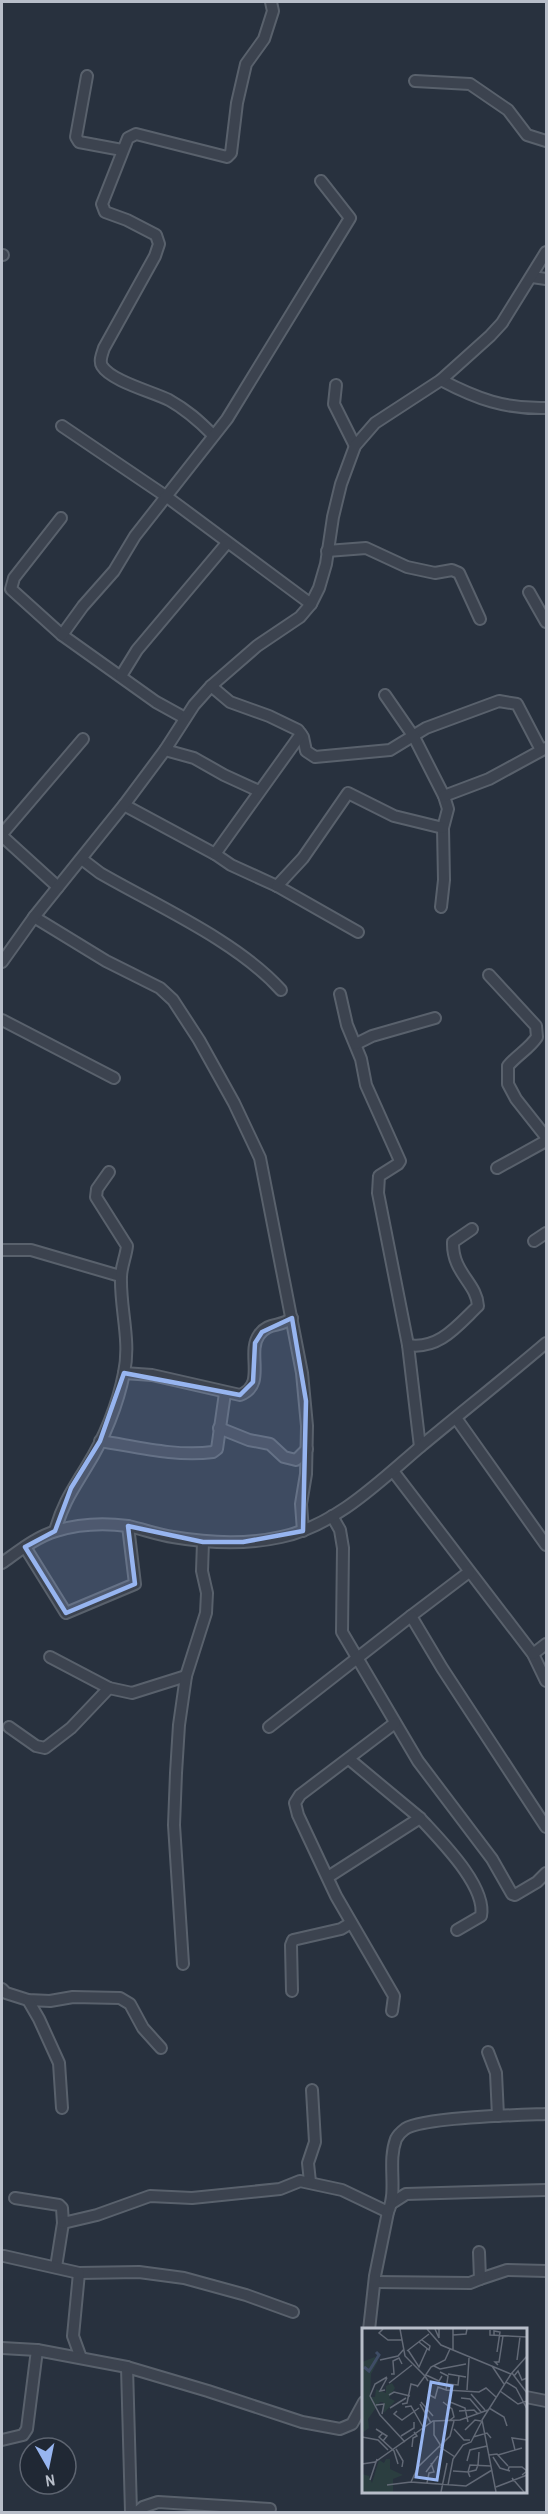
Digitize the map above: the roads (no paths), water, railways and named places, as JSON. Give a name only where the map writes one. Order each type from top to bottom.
[{"type":"street","points":[[213,435],[193,415],[167,399],[123,382],[102,368],[100,360],[104,348],[155,256],[159,244],[156,235],[105,212],[102,204],[122,150],[128,138],[136,134],[227,157],[231,153],[237,103],[246,64],[264,39],[273,11],[271,2]]},
{"type":"street","points":[[87,76],[76,137],[79,142],[122,150]]},
{"type":"street","points":[[416,81],[470,84],[508,110],[527,135],[546,141]]},
{"type":"street","points":[[62,635],[82,606],[114,571],[135,536],[227,419],[350,218],[321,181]]},
{"type":"street","points":[[2,962],[34,917],[83,860],[165,750],[185,718],[211,686],[257,646],[300,617],[311,604],[319,588],[326,564],[341,484],[355,446],[375,423],[441,380],[502,323],[546,252]]},
{"type":"street","points":[[532,277],[546,279]]},
{"type":"street","points":[[441,380],[489,402],[519,407],[546,408]]},
{"type":"street","points":[[336,385],[334,404],[355,446]]},
{"type":"street","points":[[62,426],[167,497],[311,604]]},
{"type":"street","points":[[61,518],[14,578],[11,589],[62,635],[156,702],[185,718]]},
{"type":"street","points":[[121,676],[137,650],[227,543]]},
{"type":"street","points":[[327,551],[366,548],[407,567],[435,573],[452,570],[459,573],[480,619]]},
{"type":"street","points":[[529,592],[546,622]]},
{"type":"street","points":[[211,686],[230,702],[269,716],[301,734],[306,751],[315,757],[369,750],[377,753],[390,750],[426,728],[499,701],[517,704],[544,749],[507,770],[444,796]]},
{"type":"street","points":[[385,695],[414,737],[444,796],[448,809],[443,828],[444,880],[441,907]]},
{"type":"street","points":[[215,854],[301,734]]},
{"type":"street","points":[[58,887],[2,835],[83,739]]},
{"type":"street","points":[[165,750],[194,758],[259,791]]},
{"type":"street","points":[[277,886],[303,858],[348,794],[394,816],[443,828]]},
{"type":"street","points":[[124,805],[215,854],[231,866],[277,886],[357,932]]},
{"type":"street","points":[[83,860],[100,873],[219,941],[258,968],[281,990]]},
{"type":"street","points":[[34,917],[106,961],[160,988],[173,1000],[199,1040],[234,1103],[260,1158],[305,1392],[307,1449],[301,1504],[303,1531]]},
{"type":"street","points":[[489,975],[536,1026],[537,1037],[530,1047],[517,1055],[508,1066],[508,1084],[516,1099],[546,1139],[497,1168]]},
{"type":"street","points":[[340,994],[366,1085],[400,1161],[379,1176],[378,1182],[388,1253],[408,1345],[420,1447]]},
{"type":"street","points":[[356,1044],[372,1036],[435,1018]]},
{"type":"street","points":[[2,1020],[114,1078]]},
{"type":"street","points":[[55,1532],[60,1511],[100,1441],[124,1373],[127,1344],[120,1276],[128,1246],[96,1197],[97,1189],[109,1172]]},
{"type":"street","points":[[408,1345],[419,1347],[436,1343],[478,1306],[477,1296],[456,1264],[453,1254],[453,1242],[472,1229]]},
{"type":"street","points":[[534,1241],[546,1233]]},
{"type":"street","points":[[2,1250],[31,1250],[120,1276]]},
{"type":"street","points":[[124,1373],[152,1375],[240,1395],[250,1389],[255,1375],[255,1343],[258,1337],[269,1326],[284,1325],[292,1318]]},
{"type":"street","points":[[2,1563],[25,1547],[55,1532],[81,1526],[128,1526],[203,1542],[243,1542],[280,1538],[303,1531],[332,1516],[393,1471],[546,1343]]},
{"type":"street","points":[[100,1441],[156,1451],[213,1452],[217,1449],[225,1392]]},
{"type":"street","points":[[456,1418],[546,1545]]},
{"type":"street","points":[[219,1428],[249,1440],[270,1444],[284,1457],[290,1459],[296,1460],[307,1449]]},
{"type":"street","points":[[393,1471],[533,1654],[546,1681]]},
{"type":"street","points":[[332,1516],[340,1530],[342,1548],[342,1632],[395,1723],[432,1782],[492,1859],[512,1894],[515,1895],[537,1882],[546,1873]]},
{"type":"street","points":[[25,1547],[66,1613],[135,1584],[128,1526]]},
{"type":"street","points":[[183,1964],[174,1825],[179,1725],[186,1676],[206,1613],[207,1593],[202,1571],[203,1542]]},
{"type":"street","points":[[269,1727],[470,1572]]},
{"type":"street","points":[[411,1616],[442,1668],[546,1827]]},
{"type":"street","points":[[533,1654],[546,1644]]},
{"type":"street","points":[[50,1657],[109,1688],[132,1693],[186,1676]]},
{"type":"street","points":[[9,1727],[36,1746],[45,1748],[71,1728],[109,1688]]},
{"type":"street","points":[[392,2011],[394,1996],[351,1923],[298,1815],[295,1803],[300,1795],[395,1723]]},
{"type":"street","points":[[349,1759],[420,1818],[458,1858],[483,1905],[481,1916],[457,1930]]},
{"type":"street","points":[[328,1877],[420,1818]]},
{"type":"street","points":[[292,1991],[291,1945],[293,1940],[341,1929],[351,1923]]},
{"type":"street","points":[[2,1989],[6,1993],[27,2000],[50,2001],[74,1997],[120,1998],[130,2004],[143,2028],[161,2048]]},
{"type":"street","points":[[27,2000],[39,2019],[58,2063],[62,2108]]},
{"type":"street","points":[[488,2052],[496,2073],[498,2116]]},
{"type":"street","points":[[310,2182],[308,2163],[315,2142],[312,2090]]},
{"type":"street","points":[[369,2328],[375,2282],[390,2208],[392,2152],[398,2136],[406,2128],[420,2124],[498,2116],[546,2114]]},
{"type":"street","points":[[63,2223],[97,2215],[150,2196],[192,2198],[280,2189],[300,2181],[342,2190],[390,2208]]},
{"type":"street","points":[[390,2208],[406,2194],[546,2190]]},
{"type":"street","points":[[15,2199],[58,2205],[63,2211],[56,2267]]},
{"type":"street","points":[[479,2252],[480,2279]]},
{"type":"street","points":[[4,2256],[79,2273],[139,2272],[184,2278],[246,2295],[293,2312]]},
{"type":"street","points":[[375,2282],[416,2281],[456,2284],[507,2270],[546,2271]]},
{"type":"street","points":[[79,2273],[73,2336],[81,2358]]},
{"type":"street","points":[[2,2348],[38,2350],[127,2367],[302,2422],[340,2429],[351,2424],[362,2404]]},
{"type":"street","points":[[2,2440],[22,2435],[27,2429],[38,2350]]},
{"type":"street","points":[[127,2367],[130,2512]]},
{"type":"street","points":[[527,2397],[546,2401]]},
{"type":"street","points":[[137,2512],[143,2507],[158,2502],[270,2509]]}]
